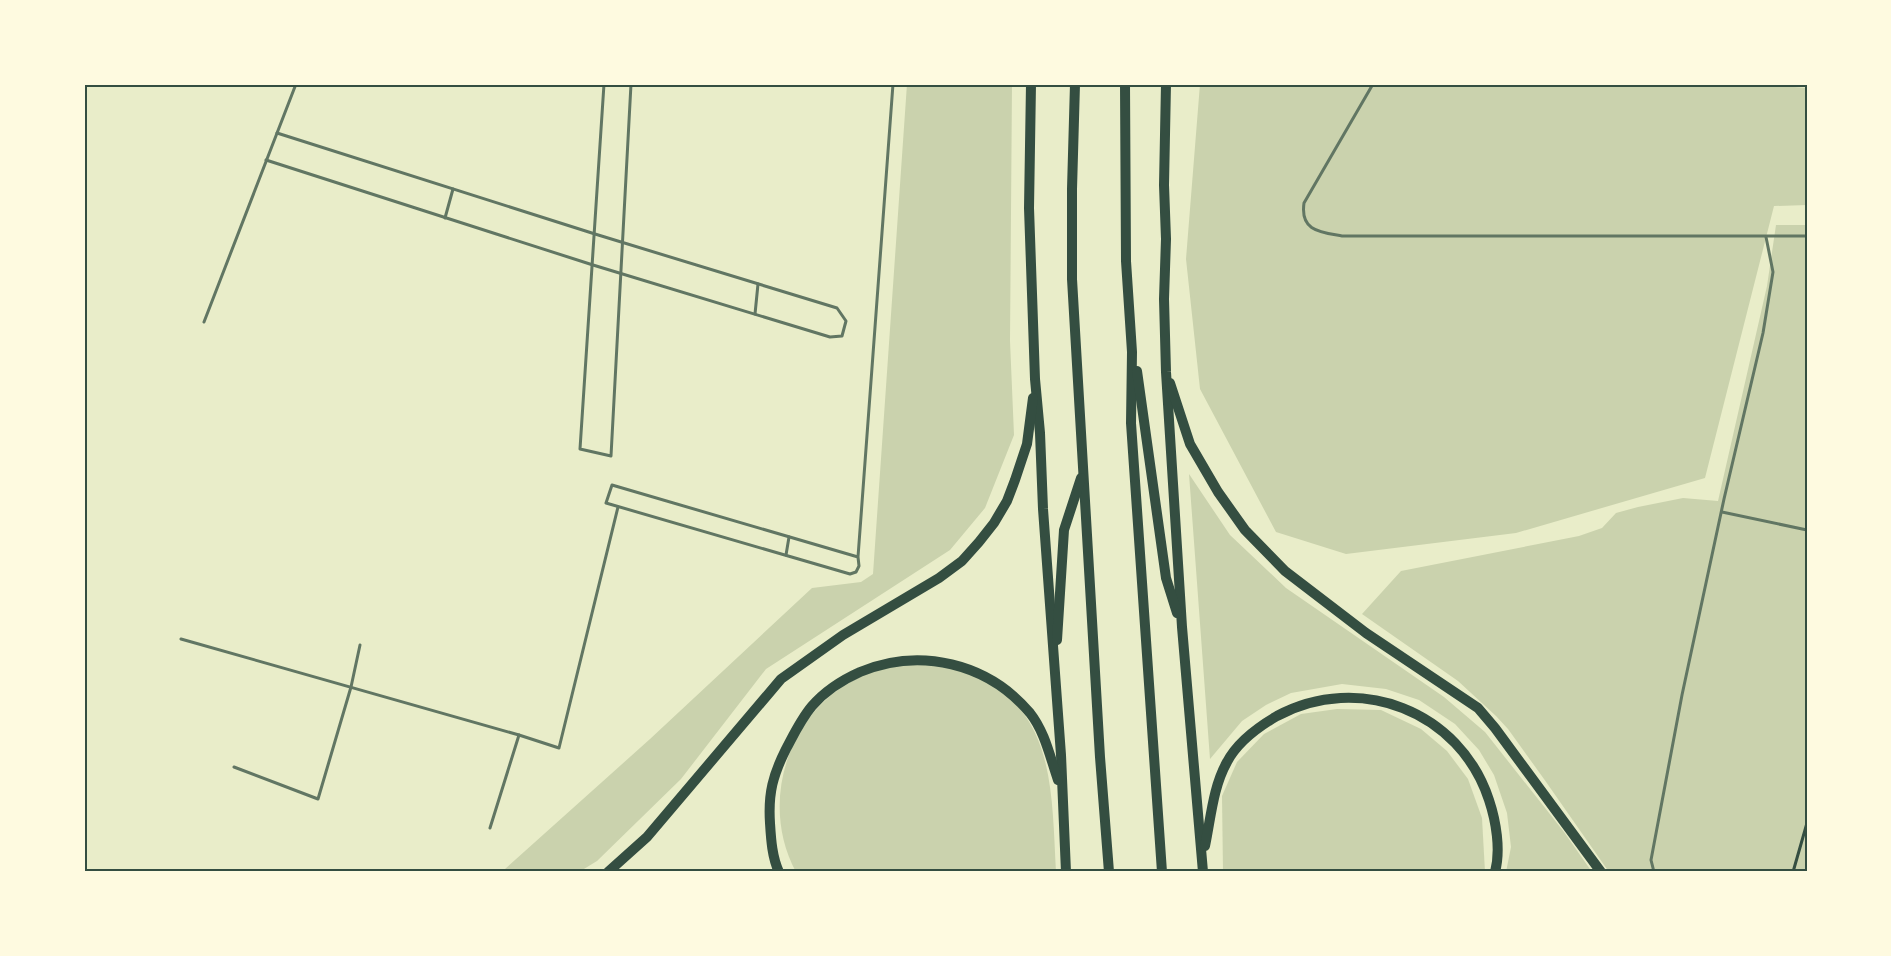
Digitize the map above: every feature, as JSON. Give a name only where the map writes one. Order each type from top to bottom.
[{"type":"highway","points":[[1031,84],[1029,208],[1035,380],[1066,872]]},
{"type":"highway","points":[[1075,84],[1072,279],[1082,472],[1109,872]]},
{"type":"highway","points":[[1125,84],[1126,261],[1132,352],[1131,423],[1162,872]]},
{"type":"highway","points":[[1164,84],[1166,372],[1182,627],[1203,866]]},
{"type":"highway","points":[[1132,352],[1166,578],[1182,627]]},
{"type":"highway","points":[[1166,372],[1190,444],[1218,492],[1245,530],[1294,578],[1366,633],[1478,708],[1601,872]]},
{"type":"highway","points":[[608,872],[647,837],[781,679],[843,635],[939,578],[962,561],[979,542],[999,515],[1015,480],[1027,444],[1035,380]]},
{"type":"highway","points":[[1054,669],[1064,530],[1082,472]]},
{"type":"highway","points":[[779,872],[772,842],[769,807],[775,771],[797,727],[813,705],[830,689],[847,678],[880,665],[904,660],[934,660],[960,666],[992,680],[1012,695],[1037,724],[1062,791]]},
{"type":"highway","points":[[1203,866],[1217,783],[1228,760],[1243,741],[1271,719],[1310,702],[1338,698],[1364,698],[1388,702],[1432,723],[1452,739],[1470,760],[1485,786],[1493,812],[1497,840],[1495,872]]},
{"type":"lane","points":[[204,322],[296,84]]},
{"type":"lane","points":[[604,84],[580,449],[611,456],[631,84]]},
{"type":"lane","points":[[858,557],[612,485],[606,503],[850,574],[856,572],[859,566],[893,84]]},
{"type":"lane","points":[[1373,84],[1304,203],[1305,222],[1318,232],[1342,237],[1807,236]]},
{"type":"lane","points":[[266,160],[620,274],[830,338],[842,336],[846,321],[837,308],[277,133]]},
{"type":"lane","points":[[446,218],[453,189]]},
{"type":"lane","points":[[1654,872],[1651,860],[1682,695],[1765,323],[1773,272],[1766,237]]},
{"type":"lane","points":[[755,314],[758,284]]},
{"type":"lane","points":[[181,639],[559,748],[618,507]]},
{"type":"lane","points":[[1722,512],[1807,530]]},
{"type":"lane","points":[[786,555],[789,537]]},
{"type":"lane","points":[[234,767],[318,799],[351,687],[360,645]]},
{"type":"lane","points":[[490,828],[519,735]]},
{"type":"path","points":[[1793,872],[1807,823]]},
{"type":"green space","points":[[907,84],[1012,84],[1010,341],[1014,435],[985,508],[950,550],[766,669],[681,779],[597,861],[579,872],[506,872],[505,869],[650,739],[812,588],[861,582],[873,574]]},
{"type":"green space","points":[[1200,84],[1755,84],[1807,88],[1807,205],[1774,206],[1705,478],[1516,533],[1346,554],[1276,532],[1200,389],[1186,259]]},
{"type":"green space","points":[[1776,225],[1807,225],[1807,872],[1609,872],[1508,729],[1496,716],[1458,681],[1362,614],[1401,571],[1579,536],[1602,528],[1616,513],[1638,507],[1683,498],[1718,501],[1767,286]]},
{"type":"green space","points":[[1189,474],[1230,535],[1286,588],[1444,697],[1485,732],[1564,832],[1592,872],[1506,872],[1511,847],[1507,813],[1494,775],[1479,750],[1455,724],[1419,700],[1386,689],[1342,684],[1291,693],[1266,705],[1242,721],[1210,759]]},
{"type":"green space","points":[[907,664],[944,666],[980,679],[1008,696],[1027,718],[1040,744],[1048,773],[1056,872],[796,872],[785,846],[780,818],[781,790],[786,762],[797,736],[813,713],[833,693],[864,675]]},
{"type":"green space","points":[[1337,709],[1381,710],[1421,729],[1447,751],[1468,779],[1482,818],[1485,872],[1223,872],[1222,796],[1237,762],[1264,734],[1301,714]]}]
